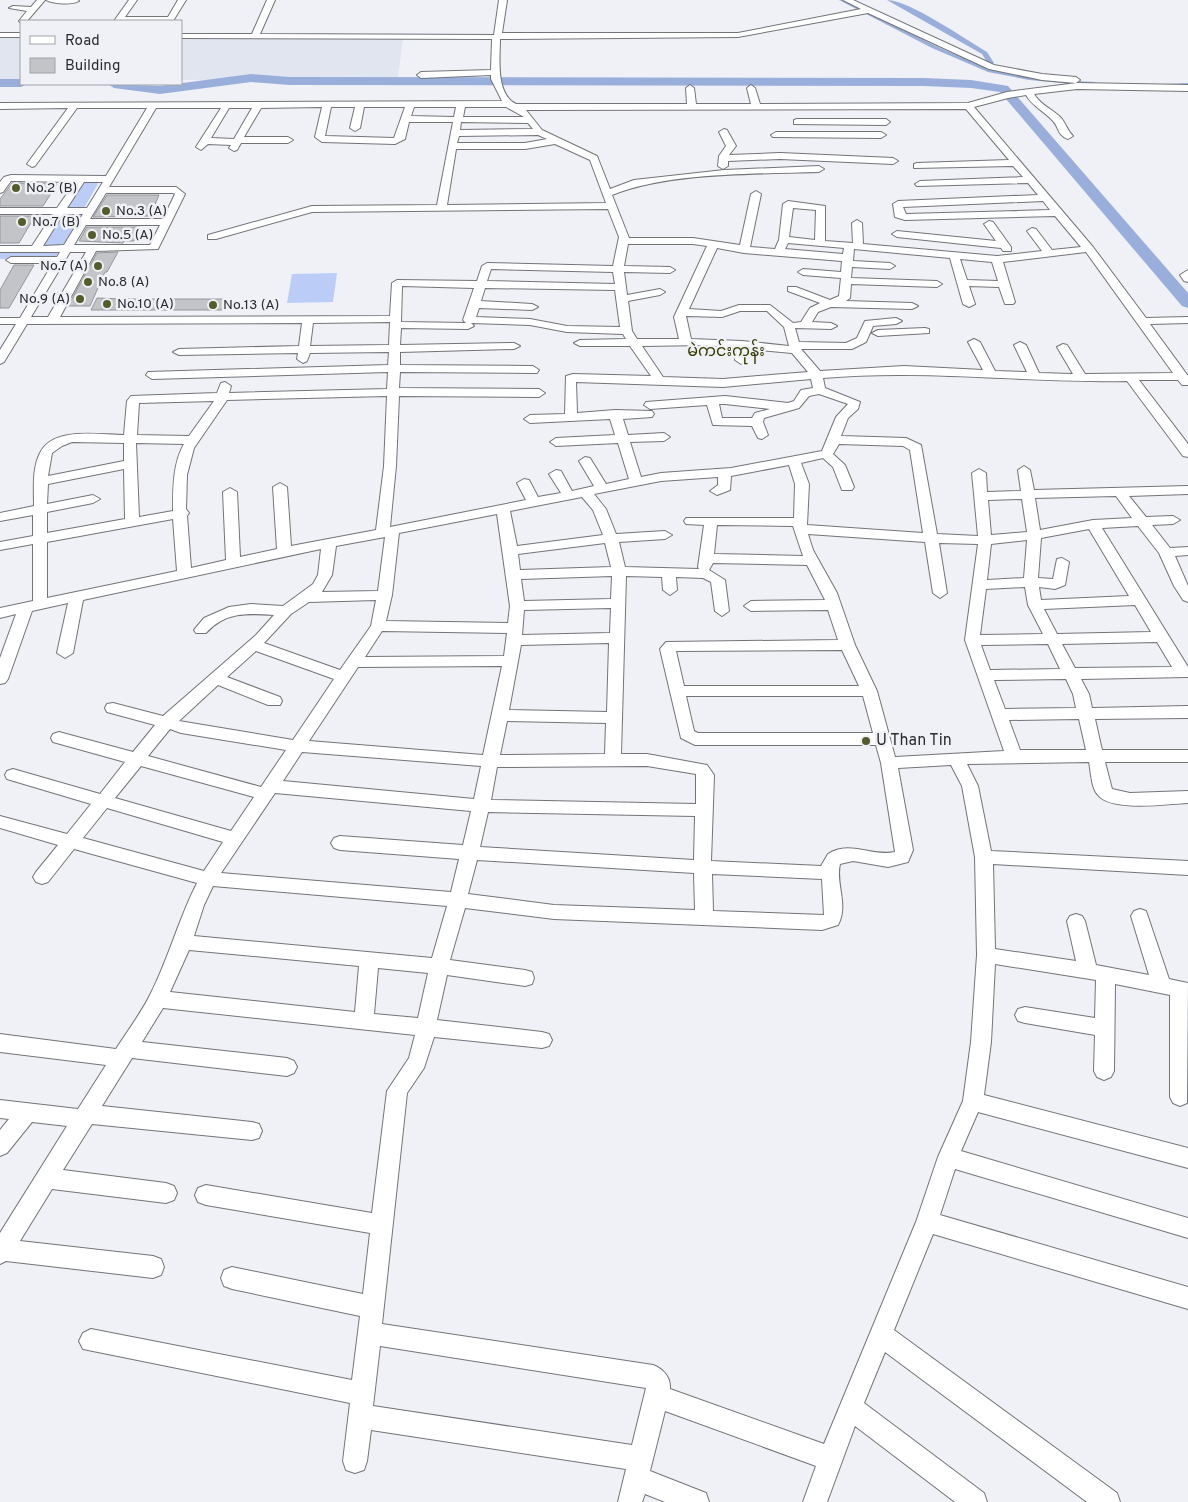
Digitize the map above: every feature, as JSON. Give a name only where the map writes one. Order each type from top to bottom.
[{"type":"street","points":[[24,20],[41,0]]},
{"type":"street","points":[[50,0],[75,1]]},
{"type":"street","points":[[119,20],[133,0]]},
{"type":"street","points":[[119,20],[170,20],[182,0]]},
{"type":"street","points":[[255,36],[271,0]]},
{"type":"street","points":[[504,0],[497,37],[495,78],[511,105],[524,112],[539,132],[594,158],[620,225],[624,241],[618,268],[626,331],[636,343],[659,380]]},
{"type":"street","points":[[847,0],[949,49],[1005,70],[1042,77],[1098,82],[1188,82]]},
{"type":"street","points":[[867,11],[873,0]]},
{"type":"street","points":[[13,8],[34,9]]},
{"type":"street","points":[[127,9],[137,9]]},
{"type":"street","points":[[166,9],[176,9]]},
{"type":"street","points":[[182,36],[497,37],[738,35],[867,11]]},
{"type":"street","points":[[12,35],[20,25]]},
{"type":"street","points":[[0,35],[20,35]]},
{"type":"street","points":[[421,75],[495,78]]},
{"type":"street","points":[[0,106],[256,106],[461,103],[511,105],[968,106],[1007,95],[1083,86],[1188,88]]},
{"type":"street","points":[[690,88],[692,105]]},
{"type":"street","points":[[751,88],[756,105]]},
{"type":"street","points":[[1024,93],[1044,112],[1059,121],[1061,130],[1068,136]]},
{"type":"street","points":[[442,206],[461,103]]},
{"type":"street","points":[[327,105],[320,137],[326,140],[398,141],[410,104]]},
{"type":"street","points":[[355,128],[360,105]]},
{"type":"street","points":[[808,105],[812,135]]},
{"type":"street","points":[[854,105],[858,148]]},
{"type":"street","points":[[32,164],[74,106]]},
{"type":"street","points":[[0,360],[62,260],[153,106]]},
{"type":"street","points":[[226,106],[203,144],[288,140]]},
{"type":"street","points":[[236,143],[256,106]]},
{"type":"street","points":[[968,106],[1088,249],[1186,382]]},
{"type":"street","points":[[406,119],[530,120]]},
{"type":"street","points":[[797,122],[886,122]]},
{"type":"street","points":[[455,133],[539,132]]},
{"type":"street","points":[[724,132],[731,146],[724,158],[724,173]]},
{"type":"street","points":[[776,135],[881,135]]},
{"type":"street","points":[[452,146],[532,146],[555,141]]},
{"type":"street","points":[[724,158],[780,156],[893,161]]},
{"type":"street","points":[[917,166],[1017,163]]},
{"type":"street","points":[[607,194],[616,188],[634,183],[724,173],[818,169]]},
{"type":"street","points":[[0,190],[8,179],[11,178],[110,179]]},
{"type":"street","points":[[36,248],[81,179]]},
{"type":"street","points":[[920,184],[1031,180]]},
{"type":"street","points":[[0,249],[151,248],[154,246],[180,192],[104,190]]},
{"type":"street","points":[[744,250],[756,194]]},
{"type":"street","points":[[1046,198],[898,204],[900,215],[924,217],[1058,213]]},
{"type":"street","points":[[779,252],[784,240],[788,204],[818,207],[822,210],[820,243]]},
{"type":"street","points":[[212,238],[312,208],[612,206]]},
{"type":"street","points":[[0,211],[91,211]]},
{"type":"street","points":[[924,217],[928,237]]},
{"type":"street","points":[[84,222],[166,222]]},
{"type":"street","points":[[806,323],[814,310],[844,298],[846,270],[857,223]]},
{"type":"street","points":[[989,224],[1012,257]]},
{"type":"street","points":[[961,228],[964,241]]},
{"type":"street","points":[[1032,231],[1050,253]]},
{"type":"street","points":[[897,234],[1004,245]]},
{"type":"street","points":[[784,240],[997,259],[1088,249]]},
{"type":"street","points":[[624,241],[693,241],[744,250],[779,252],[846,270],[937,284]]},
{"type":"street","points":[[686,342],[680,317],[714,245]]},
{"type":"street","points":[[52,321],[93,248]]},
{"type":"street","points":[[954,255],[969,304]]},
{"type":"street","points":[[0,259],[62,260]]},
{"type":"street","points":[[997,259],[1009,302]]},
{"type":"street","points":[[463,347],[468,323],[485,268],[492,266],[670,270]]},
{"type":"street","points":[[803,272],[890,266]]},
{"type":"street","points":[[54,273],[79,273]]},
{"type":"street","points":[[1188,273],[1185,275],[1188,279]]},
{"type":"street","points":[[153,1267],[1,1251],[158,999],[208,879],[378,626],[385,595],[397,283],[620,287]]},
{"type":"street","points":[[962,283],[1004,284]]},
{"type":"street","points":[[792,289],[832,304],[912,306]]},
{"type":"street","points":[[43,290],[69,290]]},
{"type":"street","points":[[622,299],[660,292]]},
{"type":"street","points":[[474,304],[532,307]]},
{"type":"street","points":[[682,312],[722,314],[739,308],[772,308],[789,326],[795,348],[816,374],[820,390]]},
{"type":"street","points":[[300,394],[308,320]]},
{"type":"street","points":[[0,321],[52,321],[236,329],[308,320],[468,323],[530,322],[567,329],[626,331]]},
{"type":"street","points":[[1142,321],[1188,320]]},
{"type":"street","points":[[580,343],[686,342],[795,348],[848,347],[862,340],[869,323],[896,321]]},
{"type":"street","points":[[789,326],[806,323],[831,326]]},
{"type":"street","points":[[184,574],[180,468],[192,440],[209,421],[224,395],[236,329]]},
{"type":"street","points":[[866,333],[925,331]]},
{"type":"street","points":[[974,342],[990,373]]},
{"type":"street","points":[[741,360],[742,344]]},
{"type":"street","points":[[1020,345],[1035,376]]},
{"type":"street","points":[[486,392],[494,346]]},
{"type":"street","points":[[179,352],[514,346]]},
{"type":"street","points":[[1063,347],[1080,378]]},
{"type":"street","points":[[152,375],[394,368],[533,370]]},
{"type":"street","points":[[571,417],[571,378],[724,383],[816,374],[904,370],[1080,378],[1130,378],[1186,382]]},
{"type":"street","points":[[1130,378],[1188,454]]},
{"type":"street","points":[[724,383],[725,400]]},
{"type":"street","points":[[0,613],[284,552],[661,477],[724,473],[794,462],[826,454],[831,448],[842,417],[854,406],[854,402],[820,390],[805,393],[799,403],[759,416],[757,422],[762,435]]},
{"type":"street","points":[[132,522],[130,438],[133,401],[135,399],[224,395],[394,392],[538,393]]},
{"type":"street","points":[[530,419],[615,414],[725,400],[788,406]]},
{"type":"street","points":[[712,402],[717,422],[757,422]]},
{"type":"street","points":[[615,414],[636,482]]},
{"type":"street","points":[[834,436],[906,442],[916,448],[940,593]]},
{"type":"street","points":[[556,442],[664,437]]},
{"type":"street","points":[[0,679],[33,606],[41,538],[40,482],[45,454],[62,440],[130,438],[192,440]]},
{"type":"street","points":[[826,454],[839,465],[847,487]]},
{"type":"street","points":[[585,461],[602,490]]},
{"type":"street","points":[[0,822],[208,879],[458,900],[554,912],[822,923],[832,920],[834,911],[831,873],[833,859],[840,854],[852,854],[891,861],[902,857],[904,850],[889,763],[880,738],[869,691],[847,645],[830,593],[806,550],[801,525],[802,484],[794,462]]},
{"type":"street","points":[[40,482],[131,464]]},
{"type":"street","points":[[1024,470],[1034,535],[1031,582],[1035,605],[1051,639],[1072,675],[1087,714],[1104,792],[1111,797],[1188,797]]},
{"type":"street","points":[[717,491],[724,487],[724,473]]},
{"type":"street","points":[[978,473],[985,540],[972,640],[1014,756]]},
{"type":"street","points":[[556,474],[570,496]]},
{"type":"street","points":[[524,483],[534,502]]},
{"type":"street","points":[[280,487],[284,552]]},
{"type":"street","points":[[981,496],[1187,491]]},
{"type":"street","points":[[230,492],[233,563]]},
{"type":"street","points":[[586,493],[599,509],[611,538],[619,571],[613,759]]},
{"type":"street","points":[[1120,493],[1182,575],[1188,597]]},
{"type":"street","points":[[0,517],[93,499]]},
{"type":"street","points":[[355,1461],[397,1090],[417,1062],[427,1026],[439,966],[469,854],[511,661],[516,606],[511,551],[504,508]]},
{"type":"street","points":[[0,546],[182,513]]},
{"type":"street","points":[[692,520],[801,525],[930,538],[985,540],[1034,535],[1093,524],[1173,520]]},
{"type":"street","points":[[705,574],[711,521]]},
{"type":"street","points":[[1093,524],[1186,672]]},
{"type":"street","points":[[511,551],[611,538],[665,535]]},
{"type":"street","points":[[42,877],[69,841],[166,723],[254,645],[286,611],[307,598],[319,587],[325,575],[330,544]]},
{"type":"street","points":[[1166,552],[1188,551]]},
{"type":"street","points":[[706,558],[811,561]]},
{"type":"street","points":[[980,584],[1031,582],[1055,584],[1060,582],[1062,562]]},
{"type":"street","points":[[512,575],[619,571],[705,574],[718,580],[722,611]]},
{"type":"street","points":[[669,572],[670,590]]},
{"type":"street","points":[[307,598],[385,595]]},
{"type":"street","points":[[65,653],[77,596]]},
{"type":"street","points":[[1035,605],[1140,600]]},
{"type":"street","points":[[516,606],[618,604]]},
{"type":"street","points":[[752,606],[834,605]]},
{"type":"street","points":[[201,630],[212,616],[221,612],[242,610],[286,611]]},
{"type":"street","points":[[378,626],[617,638]]},
{"type":"street","points":[[972,640],[1163,637]]},
{"type":"street","points":[[254,645],[343,677]]},
{"type":"street","points":[[847,645],[671,646],[668,648],[687,734],[690,738],[880,738]]},
{"type":"street","points":[[355,662],[511,661]]},
{"type":"street","points":[[984,675],[1186,672]]},
{"type":"street","points":[[216,678],[274,700]]},
{"type":"street","points":[[677,691],[869,691]]},
{"type":"street","points":[[113,708],[166,723],[296,746],[489,761],[647,760],[701,769],[706,775],[703,810],[704,918]]},
{"type":"street","points":[[1000,715],[1188,712]]},
{"type":"street","points":[[499,715],[614,718]]},
{"type":"street","points":[[58,738],[269,790],[480,806],[703,810]]},
{"type":"street","points":[[889,763],[1014,756],[1188,756]]},
{"type":"street","points":[[820,1499],[831,1459],[850,1407],[927,1222],[948,1157],[973,1101],[981,1042],[986,955],[984,857],[970,786],[956,759]]},
{"type":"street","points":[[13,776],[235,839]]},
{"type":"street","points":[[340,843],[469,854],[831,873]]},
{"type":"street","points":[[984,857],[1078,863],[1121,862],[1188,868]]},
{"type":"street","points":[[1140,916],[1177,988],[1180,1097]]},
{"type":"street","points":[[1076,921],[1097,972],[1105,1028],[1104,1071]]},
{"type":"street","points":[[183,942],[439,966],[525,978]]},
{"type":"street","points":[[986,955],[1097,972],[1177,988]]},
{"type":"street","points":[[364,1020],[369,960]]},
{"type":"street","points":[[158,999],[427,1026],[542,1040]]},
{"type":"street","points":[[1024,1015],[1105,1028]]},
{"type":"street","points":[[0,1043],[287,1067]]},
{"type":"street","points":[[973,1101],[1188,1158]]},
{"type":"street","points":[[0,1109],[252,1131]]},
{"type":"street","points":[[0,1146],[28,1112]]},
{"type":"street","points":[[948,1157],[1188,1228]]},
{"type":"street","points":[[46,1178],[166,1193]]},
{"type":"street","points":[[206,1195],[382,1225]]},
{"type":"street","points":[[927,1222],[1188,1298]]},
{"type":"street","points":[[232,1278],[372,1307]]},
{"type":"street","points":[[369,1333],[653,1377],[659,1385],[657,1396],[630,1502]]},
{"type":"street","points":[[881,1335],[1108,1502]]},
{"type":"street","points":[[90,1341],[638,1469],[697,1502]]},
{"type":"street","points":[[657,1396],[831,1459]]},
{"type":"street","points":[[850,1407],[974,1502]]},
{"type":"shaded area","points":[[0,36],[20,36],[20,80],[0,80]]},
{"type":"shaded area","points":[[182,37],[403,38],[398,79],[182,80]]},
{"type":"shaded area","points":[[83,182],[99,182],[83,210],[65,210]]},
{"type":"shaded area","points":[[62,213],[83,213],[63,246],[41,246]]},
{"type":"shaded area","points":[[0,250],[59,250],[55,258],[0,259]]},
{"type":"shaded area","points":[[337,273],[333,302],[287,303],[292,274]]},
{"type":"building","points":[[12,183],[57,184],[43,206],[0,206],[0,199]]},
{"type":"building","points":[[107,195],[159,195],[150,216],[93,217]]},
{"type":"building","points":[[0,216],[35,216],[19,243],[0,243]]},
{"type":"building","points":[[87,227],[140,227],[134,241],[124,241],[123,243],[79,241]]},
{"type":"building","points":[[118,252],[107,272],[105,272],[90,306],[68,306],[97,253]]},
{"type":"building","points":[[14,265],[34,265],[9,308],[0,308],[0,290]]},
{"type":"building","points":[[97,298],[226,299],[222,310],[91,310]]},
{"type":"waterway","points":[[842,0],[934,47],[991,70],[1029,78],[1094,84]]},
{"type":"waterway","points":[[890,0],[985,53],[990,63]]},
{"type":"waterway","points":[[122,85],[160,90],[203,86],[251,78],[290,81],[924,82],[971,84],[1004,89],[1188,303]]},
{"type":"waterway","points":[[0,83],[20,83]]},
{"type":"waterway","points":[[1163,86],[1188,85]]},
{"type":"place","name":"No.2 (B)","points":[[16,188]]},
{"type":"place","name":"No.3 (A)","points":[[106,211]]},
{"type":"place","name":"No.7 (B)","points":[[22,222]]},
{"type":"place","name":"No.5 (A)","points":[[92,235]]},
{"type":"place","name":"No.7 (A)","points":[[98,266]]},
{"type":"place","name":"No.8 (A)","points":[[88,282]]},
{"type":"place","name":"No.9 (A)","points":[[80,299]]},
{"type":"place","name":"No.10 (A)","points":[[107,304]]},
{"type":"place","name":"No.13 (A)","points":[[213,305]]},
{"type":"place","name":"U Than Tin","points":[[866,741]]},
{"type":"district","name":"မဲကင်းကုန်း","points":[[726,352]]}]
